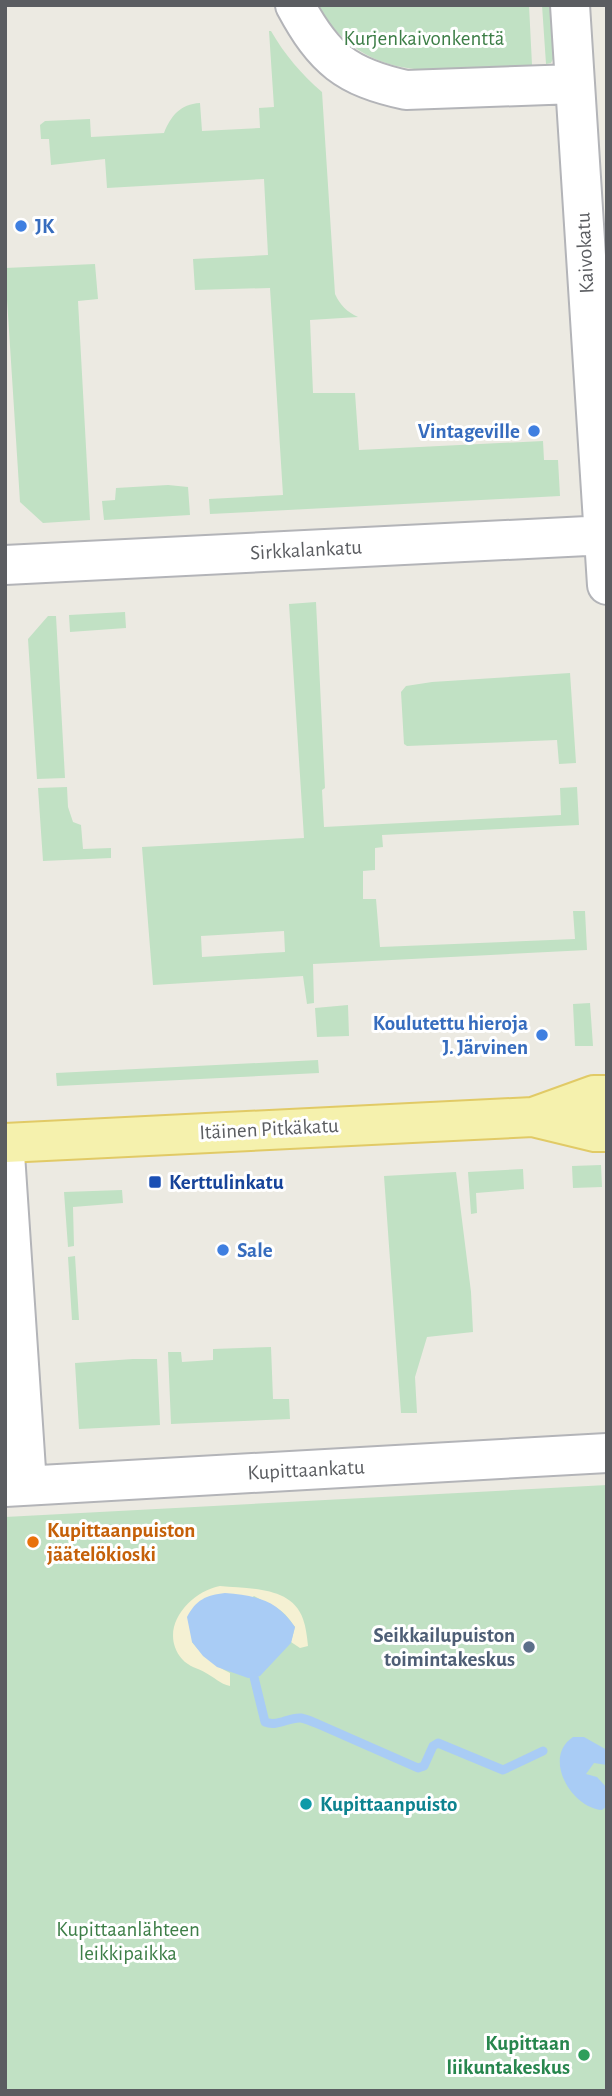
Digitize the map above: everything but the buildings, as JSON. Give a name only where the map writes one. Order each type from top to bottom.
[{"type":"main road","name":"Itäinen Pitkäkatu","points":[[533,1117],[594,1095],[607,1096]]},
{"type":"main road","name":"Itäinen Pitkäkatu","points":[[5,1143],[533,1117],[594,1132],[607,1132]]},
{"type":"street","points":[[295,5],[305,24],[330,56],[358,76],[380,84],[406,90],[575,84]]},
{"type":"street","name":"Kaivokatu","points":[[570,5],[607,585]]},
{"type":"street","name":"Sirkkalankatu","points":[[5,565],[605,535]]},
{"type":"street","points":[[5,1154],[16,1486]]},
{"type":"street","name":"Kupittaankatu","points":[[16,1486],[607,1452]]},
{"type":"green space","name":"Kurjenkaivonkenttä","points":[[317,5],[529,5],[532,65],[441,70],[412,69],[385,63],[360,51],[337,32]]},
{"type":"green space","points":[[542,5],[550,5],[553,59],[546,64]]},
{"type":"green space","points":[[269,31],[294,64],[322,92],[335,294],[344,308],[358,317],[310,320],[313,393],[355,393],[359,450],[543,441],[544,460],[558,460],[560,496],[210,514],[209,499],[283,495],[270,288],[195,290],[193,259],[268,255],[264,179],[107,188],[105,159],[51,165],[49,139],[41,139],[40,125],[45,121],[90,119],[91,137],[164,133],[177,112],[200,103],[202,131],[260,128],[259,108],[274,107]]},
{"type":"green space","points":[[95,264],[98,299],[78,301],[90,520],[43,523],[20,502],[5,268]]},
{"type":"green space","points":[[168,485],[188,487],[190,515],[104,520],[102,501],[115,500],[116,488]]},
{"type":"green space","points":[[316,602],[325,788],[322,790],[324,827],[561,815],[560,788],[577,787],[579,825],[382,835],[383,847],[375,848],[375,870],[363,871],[363,899],[376,899],[380,947],[575,939],[573,911],[585,911],[587,950],[313,964],[314,1003],[307,1004],[303,976],[153,985],[142,847],[304,838],[289,604]],"holes":[[[284,931],[285,952],[202,957],[201,936]]]},
{"type":"green space","points":[[125,612],[126,628],[70,632],[69,615]]},
{"type":"green space","points":[[48,616],[56,616],[65,778],[37,779],[28,639]]},
{"type":"green space","points":[[570,673],[576,763],[559,764],[557,740],[404,744],[401,692],[406,686]]},
{"type":"green space","points":[[67,787],[68,807],[73,822],[81,825],[83,849],[111,848],[111,858],[43,861],[38,788]]},
{"type":"green space","points":[[590,1003],[593,1046],[575,1046],[573,1004]]},
{"type":"green space","points":[[348,1005],[349,1036],[317,1037],[315,1008]]},
{"type":"green space","points":[[318,1060],[319,1073],[57,1086],[56,1073]]},
{"type":"green space","points":[[601,1165],[602,1187],[573,1188],[572,1166]]},
{"type":"green space","points":[[523,1169],[524,1189],[476,1193],[477,1213],[471,1214],[468,1172]]},
{"type":"green space","points":[[456,1172],[471,1292],[473,1332],[427,1337],[415,1377],[417,1413],[401,1413],[384,1176]]},
{"type":"green space","points":[[122,1190],[123,1203],[73,1207],[74,1246],[68,1247],[64,1192]]},
{"type":"green space","points":[[75,1256],[79,1320],[72,1320],[68,1257]]},
{"type":"green space","points":[[271,1347],[273,1399],[289,1399],[290,1419],[171,1424],[168,1352],[181,1352],[182,1362],[213,1360],[213,1349]]},
{"type":"green space","points":[[157,1359],[160,1425],[79,1429],[75,1363]]},
{"type":"green space","name":"Kupittaanpuisto","points":[[607,1485],[607,2091],[5,2091],[5,1517]]},
{"type":"sand","points":[[220,1586],[268,1591],[289,1600],[303,1619],[308,1646],[300,1648],[291,1642],[295,1627],[290,1620],[277,1608],[254,1596],[192,1642],[209,1660],[230,1673],[230,1686],[188,1664],[175,1647],[175,1624],[180,1614],[197,1596]]},
{"type":"water","points":[[225,1593],[265,1601],[281,1610],[295,1627],[291,1643],[260,1676],[248,1678],[217,1667],[203,1656],[192,1642],[187,1617],[190,1611],[202,1599]]},
{"type":"water","points":[[573,1737],[584,1737],[607,1750],[607,1765],[594,1763],[586,1774],[597,1777],[607,1788],[607,1806],[602,1810],[580,1801],[564,1780],[560,1757],[564,1746]]},
{"type":"waterway","points":[[254,1677],[265,1722],[305,1719],[418,1768],[424,1766],[433,1746],[438,1743],[503,1770],[543,1751]]},
{"type":"place","name":"JK","points":[[21,226]]},
{"type":"place","name":"Vintageville","points":[[534,431]]},
{"type":"place","name":"Koulutettu hieroja J. Järvinen","points":[[542,1035]]},
{"type":"place","name":"Kerttulinkatu","points":[[155,1182]]},
{"type":"place","name":"Sale","points":[[223,1250]]},
{"type":"place","name":"Kupittaanpuiston jäätelökioski","points":[[33,1542]]},
{"type":"place","name":"Seikkailupuiston toimintakeskus","points":[[529,1647]]},
{"type":"place","name":"Kupittaanpuisto","points":[[306,1804]]},
{"type":"place","name":"Kupittaan liikuntakeskus","points":[[584,2055]]},
{"type":"park label","name":"Kupittaanlähteen leikkipaikka","points":[[128,1941]]}]
